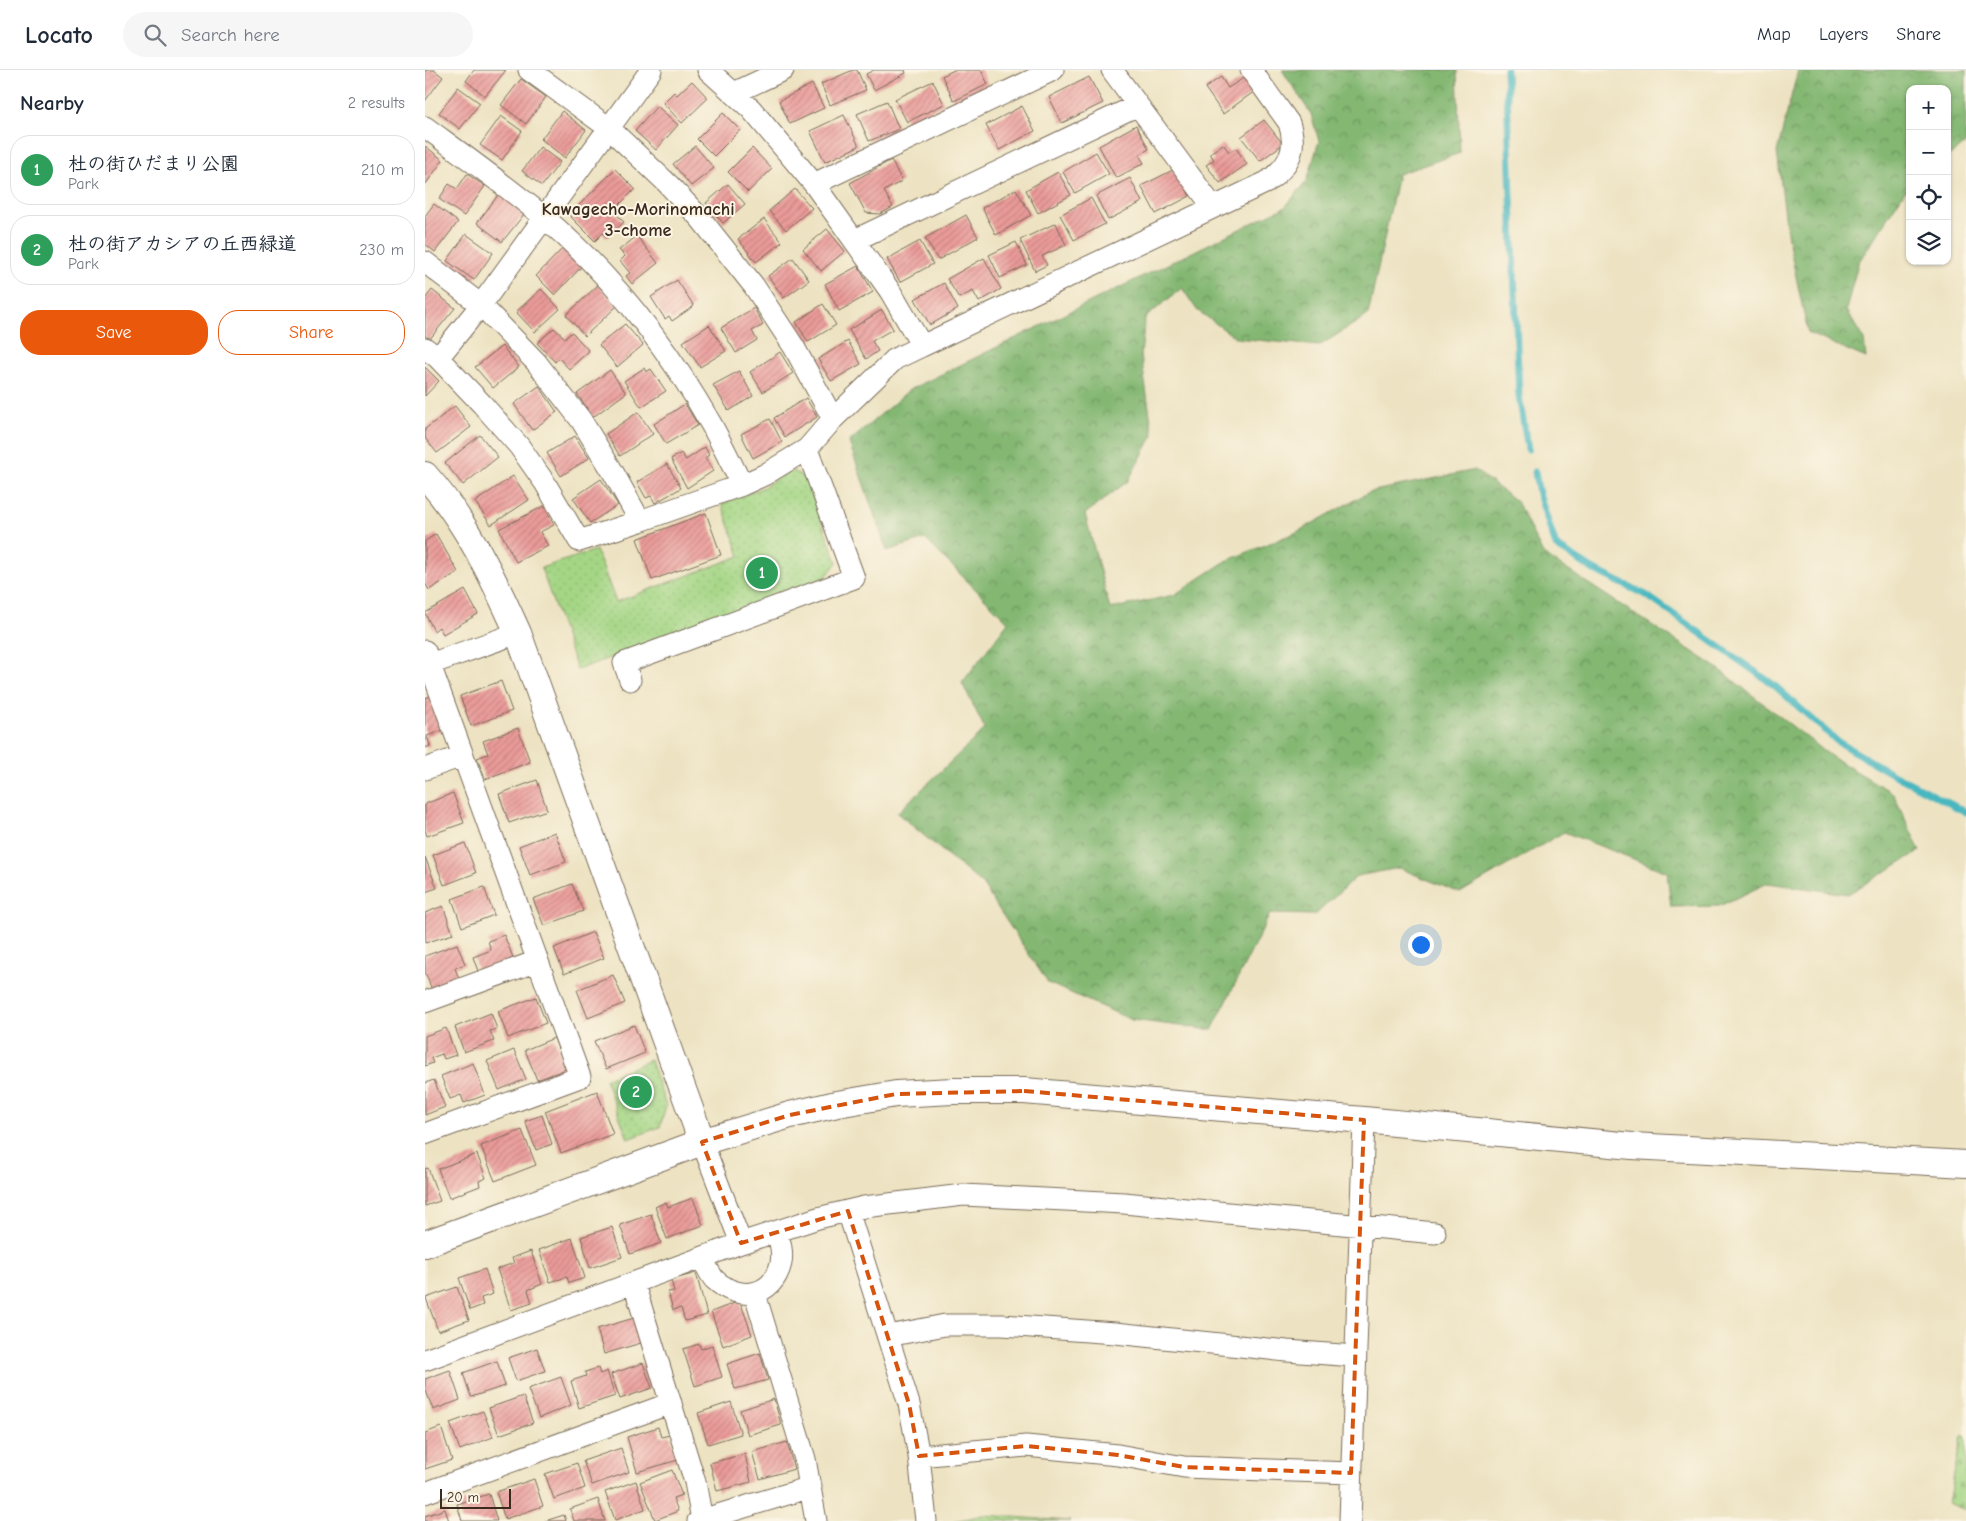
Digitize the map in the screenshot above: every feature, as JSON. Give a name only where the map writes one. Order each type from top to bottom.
[{"type":"street","points":[[529,70],[609,128],[668,184],[729,252],[754,286],[793,347],[833,419]]},
{"type":"street","points":[[651,70],[481,305],[432,353],[483,404],[519,446],[545,483],[579,540],[640,521],[742,485],[764,475],[807,449],[833,419],[895,359],[1267,182],[1278,174],[1287,163],[1293,148],[1293,133],[1289,123],[1251,70]]},
{"type":"street","points":[[709,70],[751,109],[814,184],[890,291],[922,346]]},
{"type":"street","points":[[734,93],[783,70]]},
{"type":"street","points":[[814,184],[1053,70]]},
{"type":"street","points":[[1112,70],[1213,207]]},
{"type":"street","points":[[855,240],[1138,104]]},
{"type":"street","points":[[425,127],[499,181],[545,218],[615,288],[653,334],[711,424],[742,485]]},
{"type":"street","points":[[425,262],[481,305],[536,362],[581,420],[640,521]]},
{"type":"street","points":[[630,680],[624,663],[855,578],[807,449]]},
{"type":"street","points":[[425,475],[458,518],[491,573],[517,634],[741,1244]]},
{"type":"street","points":[[425,1134],[580,1077],[427,658],[517,634]]},
{"type":"street","points":[[425,770],[462,756]]},
{"type":"street","points":[[425,1002],[537,961]]},
{"type":"street","points":[[425,1244],[702,1142],[790,1115],[837,1104],[896,1094],[953,1091],[1024,1091],[1364,1120],[1632,1146],[1966,1164]]},
{"type":"street","points":[[1350,1521],[1364,1120]]},
{"type":"street","points":[[425,1360],[741,1244],[818,1218],[864,1207],[963,1195],[1124,1203],[1435,1233]]},
{"type":"street","points":[[848,1211],[909,1404],[919,1456],[926,1521]]},
{"type":"street","points":[[702,1258],[712,1277],[721,1285],[743,1294],[755,1294],[770,1283],[777,1273],[781,1262],[781,1247],[777,1232]]},
{"type":"street","points":[[634,1284],[695,1482],[700,1520],[811,1487]]},
{"type":"street","points":[[755,1294],[796,1426],[811,1487],[816,1521]]},
{"type":"street","points":[[888,1336],[945,1325],[1002,1325],[1115,1333],[1287,1351],[1355,1356]]},
{"type":"street","points":[[425,1492],[671,1403]]},
{"type":"street","points":[[919,1456],[1026,1446],[1118,1455],[1184,1468],[1351,1473]]},
{"type":"highlighted area","points":[[1024,1091],[1364,1120],[1351,1473],[1184,1467],[1118,1455],[1026,1446],[919,1456],[909,1404],[848,1211],[741,1243],[702,1142],[790,1115],[896,1094]]},
{"type":"green space","points":[[1282,70],[1457,70],[1460,153],[1398,174],[1368,315],[1319,346],[1236,338],[1197,310],[1182,288],[1145,318],[1141,355],[1153,435],[1128,481],[1085,514],[1110,609],[1174,595],[1226,561],[1297,532],[1369,492],[1475,470],[1517,502],[1543,554],[1716,667],[1832,757],[1893,793],[1920,851],[1848,894],[1768,883],[1719,906],[1671,907],[1667,872],[1564,832],[1460,893],[1399,868],[1357,876],[1315,915],[1270,914],[1212,1030],[1132,1020],[1048,983],[982,884],[897,813],[985,729],[962,683],[1008,622],[925,539],[887,551],[849,442],[909,390],[1285,207],[1307,181],[1319,141],[1311,114]]},
{"type":"green space","points":[[1798,70],[1966,70],[1966,143],[1951,154],[1951,85],[1906,85],[1906,190],[1858,263],[1846,310],[1864,340],[1866,358],[1808,333],[1788,239],[1777,152]]},
{"type":"green space","points":[[794,471],[806,479],[837,562],[826,577],[577,670],[541,568],[596,550],[616,602],[740,556],[722,504],[764,487],[784,474]]},
{"type":"green space","points":[[650,1060],[666,1106],[660,1127],[628,1139],[605,1079]]},
{"type":"green space","points":[[1962,1436],[1966,1436],[1966,1510],[1948,1503]]},
{"type":"green space","points":[[983,1515],[1070,1521],[955,1521]]},
{"type":"building","points":[[425,70],[434,70],[443,77],[425,101]]},
{"type":"building","points":[[474,70],[506,70],[485,96],[466,81]]},
{"type":"building","points":[[857,70],[866,90],[830,105],[821,84]]},
{"type":"building","points":[[874,70],[905,70],[906,73],[874,90],[866,74]]},
{"type":"building","points":[[954,70],[981,70],[988,84],[954,101],[942,76]]},
{"type":"building","points":[[1089,77],[1103,103],[1062,123],[1049,97]]},
{"type":"building","points":[[1221,77],[1228,88],[1245,77],[1255,91],[1223,114],[1205,88]]},
{"type":"building","points":[[521,79],[546,97],[526,124],[501,105]]},
{"type":"building","points":[[692,81],[708,98],[682,123],[663,103],[674,92],[677,95]]},
{"type":"building","points":[[933,81],[944,104],[907,122],[895,99]]},
{"type":"building","points":[[812,84],[824,108],[790,124],[779,101]]},
{"type":"building","points":[[458,87],[480,103],[460,129],[439,113]]},
{"type":"building","points":[[887,101],[899,129],[869,141],[857,114]]},
{"type":"building","points":[[657,106],[678,125],[656,150],[635,131]]},
{"type":"building","points":[[1022,106],[1035,131],[999,150],[986,125]]},
{"type":"building","points":[[562,111],[586,130],[565,158],[541,139]]},
{"type":"building","points":[[723,113],[740,130],[714,156],[697,139]]},
{"type":"building","points":[[844,115],[859,146],[825,162],[810,131]]},
{"type":"building","points":[[501,116],[522,131],[502,160],[480,145]]},
{"type":"building","points":[[1264,120],[1283,144],[1260,161],[1241,137]]},
{"type":"building","points":[[1136,125],[1149,149],[1139,155],[1144,163],[1116,178],[1099,146]]},
{"type":"building","points":[[1223,144],[1229,152],[1236,148],[1247,164],[1220,183],[1206,165],[1214,160],[1210,153]]},
{"type":"building","points":[[425,146],[443,160],[425,185]]},
{"type":"building","points":[[695,146],[714,168],[691,186],[673,164]]},
{"type":"building","points":[[540,147],[560,162],[542,186],[522,171]]},
{"type":"building","points":[[752,148],[772,169],[748,192],[728,172]]},
{"type":"building","points":[[1096,152],[1109,174],[1075,193],[1063,172]]},
{"type":"building","points":[[891,160],[902,181],[884,191],[893,207],[880,214],[866,213],[850,183]]},
{"type":"building","points":[[615,169],[635,189],[613,211],[624,222],[607,238],[603,233],[595,241],[569,215]]},
{"type":"building","points":[[1175,169],[1190,196],[1156,214],[1141,186]]},
{"type":"building","points":[[1058,172],[1071,195],[1038,213],[1026,190]]},
{"type":"building","points":[[467,174],[485,186],[464,216],[439,199],[449,184],[457,189]]},
{"type":"building","points":[[1130,178],[1142,202],[1108,220],[1096,196]]},
{"type":"building","points":[[728,184],[745,204],[723,223],[706,203]]},
{"type":"building","points":[[795,189],[812,208],[786,230],[769,211]]},
{"type":"building","points":[[1016,189],[1031,215],[996,235],[982,208]]},
{"type":"building","points":[[499,194],[525,213],[502,242],[477,223]]},
{"type":"building","points":[[1091,198],[1105,224],[1074,240],[1060,215]]},
{"type":"building","points":[[434,204],[458,222],[435,252],[425,244],[425,216]]},
{"type":"building","points":[[966,215],[978,237],[938,260],[925,238]]},
{"type":"building","points":[[764,219],[782,242],[756,262],[738,239]]},
{"type":"building","points":[[1056,223],[1066,245],[1042,256],[1047,265],[1035,271],[1020,240]]},
{"type":"building","points":[[827,229],[845,251],[821,271],[803,249]]},
{"type":"building","points":[[466,234],[493,253],[474,280],[447,261]]},
{"type":"building","points":[[637,236],[658,263],[632,284],[626,276],[630,273],[620,261],[625,256],[619,250]]},
{"type":"building","points":[[920,241],[933,264],[900,282],[887,259]]},
{"type":"building","points":[[1016,242],[1027,265],[1000,278],[989,255]]},
{"type":"building","points":[[564,247],[583,265],[555,295],[536,276]]},
{"type":"building","points":[[793,258],[809,280],[784,298],[768,276]]},
{"type":"building","points":[[984,258],[1001,289],[979,302],[973,291],[959,298],[947,279]]},
{"type":"building","points":[[858,266],[873,292],[839,311],[825,284]]},
{"type":"building","points":[[677,280],[694,306],[672,321],[669,316],[665,319],[651,297]]},
{"type":"building","points":[[944,283],[958,309],[930,325],[915,299]]},
{"type":"building","points":[[598,285],[617,306],[585,336],[566,315]]},
{"type":"building","points":[[541,289],[560,309],[535,332],[516,312]]},
{"type":"building","points":[[432,290],[455,308],[429,340],[425,337],[425,299]]},
{"type":"building","points":[[823,304],[836,325],[808,342],[796,322]]},
{"type":"building","points":[[754,308],[763,325],[752,331],[757,340],[736,353],[721,328]]},
{"type":"building","points":[[882,310],[893,329],[872,341],[878,351],[866,359],[849,330]]},
{"type":"building","points":[[625,324],[643,345],[617,367],[599,345]]},
{"type":"building","points":[[709,325],[726,351],[700,367],[683,342]]},
{"type":"building","points":[[554,328],[565,338],[572,332],[589,351],[569,369],[559,358],[555,362],[537,343]]},
{"type":"building","points":[[848,341],[861,364],[831,381],[818,359]]},
{"type":"building","points":[[502,346],[519,367],[493,388],[475,367]]},
{"type":"building","points":[[780,352],[793,373],[763,392],[750,372]]},
{"type":"building","points":[[425,367],[439,381],[425,396]]},
{"type":"building","points":[[644,368],[646,372],[651,369],[666,391],[641,407],[624,381]]},
{"type":"building","points":[[610,370],[626,393],[593,417],[577,394]]},
{"type":"building","points":[[739,371],[753,396],[729,411],[713,385]]},
{"type":"building","points":[[539,386],[557,412],[532,430],[514,404]]},
{"type":"building","points":[[806,398],[817,417],[785,437],[774,418]]},
{"type":"building","points":[[685,404],[698,425],[666,444],[654,424]]},
{"type":"building","points":[[455,406],[471,427],[437,453],[425,438],[425,429]]},
{"type":"building","points":[[638,412],[653,434],[620,456],[606,434]]},
{"type":"building","points":[[770,419],[782,442],[753,458],[741,434]]},
{"type":"building","points":[[480,435],[498,457],[463,485],[445,463]]},
{"type":"building","points":[[575,436],[589,458],[561,476],[547,453]]},
{"type":"building","points":[[705,447],[709,455],[705,458],[713,471],[687,488],[671,459],[681,453],[686,460]]},
{"type":"building","points":[[667,464],[681,488],[655,503],[651,496],[646,498],[637,482]]},
{"type":"building","points":[[513,476],[529,500],[491,525],[475,502]]},
{"type":"building","points":[[601,479],[618,505],[590,523],[573,498]]},
{"type":"building","points":[[544,506],[554,525],[540,532],[548,546],[516,562],[499,529]]},
{"type":"building","points":[[706,513],[721,555],[652,580],[637,539]]},
{"type":"building","points":[[436,534],[458,572],[429,590],[425,583],[425,541]]},
{"type":"building","points":[[465,590],[478,614],[443,634],[439,627],[434,631],[425,613]]},
{"type":"building","points":[[501,681],[512,711],[471,726],[460,696]]},
{"type":"building","points":[[431,696],[443,730],[427,736],[430,746],[425,748],[425,698]]},
{"type":"building","points":[[518,728],[530,762],[485,779],[477,758],[488,754],[483,741]]},
{"type":"building","points":[[537,780],[547,810],[509,823],[499,794]]},
{"type":"building","points":[[453,793],[464,823],[427,836],[425,830],[425,804]]},
{"type":"building","points":[[555,832],[566,862],[530,875],[519,846]]},
{"type":"building","points":[[465,843],[476,873],[444,885],[433,855]]},
{"type":"building","points":[[425,857],[437,888],[425,892]]},
{"type":"building","points":[[572,884],[583,911],[544,926],[533,899]]},
{"type":"building","points":[[484,887],[494,915],[462,927],[452,899]]},
{"type":"building","points":[[443,906],[453,934],[425,943],[425,913]]},
{"type":"building","points":[[593,932],[604,958],[564,974],[554,948]]},
{"type":"building","points":[[504,935],[514,960],[479,974],[473,957],[491,950],[488,941]]},
{"type":"building","points":[[457,944],[465,964],[455,968],[459,979],[432,990],[425,972],[425,956]]},
{"type":"building","points":[[613,975],[625,1003],[588,1018],[577,990]]},
{"type":"building","points":[[536,997],[546,1023],[508,1038],[498,1011]]},
{"type":"building","points":[[491,1013],[497,1029],[490,1031],[494,1041],[464,1052],[455,1027]]},
{"type":"building","points":[[634,1025],[645,1053],[606,1069],[594,1041]]},
{"type":"building","points":[[446,1028],[456,1055],[444,1059],[442,1054],[431,1058],[433,1063],[425,1066],[425,1036]]},
{"type":"building","points":[[554,1038],[566,1069],[537,1080],[525,1050]]},
{"type":"building","points":[[514,1050],[526,1079],[499,1090],[487,1061]]},
{"type":"building","points":[[473,1063],[485,1095],[464,1103],[461,1095],[450,1099],[441,1076]]},
{"type":"building","points":[[434,1080],[445,1107],[425,1115],[425,1083]]},
{"type":"building","points":[[597,1091],[613,1134],[561,1153],[545,1111]]},
{"type":"building","points":[[542,1115],[552,1144],[536,1150],[525,1121]]},
{"type":"building","points":[[522,1130],[536,1165],[495,1181],[481,1146]]},
{"type":"building","points":[[477,1154],[486,1178],[479,1181],[480,1186],[449,1198],[438,1169]]},
{"type":"building","points":[[428,1168],[440,1201],[425,1206],[425,1169]]},
{"type":"building","points":[[693,1198],[703,1225],[667,1239],[655,1207],[666,1202],[668,1207]]},
{"type":"building","points":[[651,1214],[661,1243],[630,1254],[620,1225]]},
{"type":"building","points":[[612,1227],[622,1257],[590,1268],[581,1237]]},
{"type":"building","points":[[572,1238],[585,1278],[569,1283],[567,1277],[550,1282],[539,1250]]},
{"type":"building","points":[[531,1251],[542,1284],[528,1290],[532,1303],[511,1310],[497,1269],[514,1263],[512,1258]]},
{"type":"building","points":[[485,1269],[493,1294],[481,1298],[483,1305],[470,1310],[459,1278]]},
{"type":"building","points":[[696,1273],[707,1315],[685,1321],[681,1308],[673,1310],[668,1292],[674,1291],[671,1280]]},
{"type":"building","points":[[457,1287],[469,1320],[438,1331],[426,1298]]},
{"type":"building","points":[[740,1301],[752,1335],[723,1346],[711,1312]]},
{"type":"building","points":[[634,1318],[641,1343],[604,1354],[597,1329]]},
{"type":"building","points":[[699,1344],[701,1349],[712,1345],[722,1377],[695,1386],[683,1349]]},
{"type":"building","points":[[537,1348],[545,1371],[516,1381],[508,1358]]},
{"type":"building","points":[[760,1353],[768,1380],[735,1389],[727,1364]]},
{"type":"building","points":[[497,1361],[505,1386],[471,1397],[463,1373]]},
{"type":"building","points":[[643,1363],[652,1388],[620,1399],[611,1374]]},
{"type":"building","points":[[598,1368],[600,1374],[607,1371],[615,1396],[579,1408],[571,1381],[586,1376],[585,1372]]},
{"type":"building","points":[[450,1370],[460,1400],[433,1410],[425,1388],[425,1379]]},
{"type":"building","points":[[561,1377],[571,1405],[539,1418],[528,1389]]},
{"type":"building","points":[[523,1396],[533,1423],[499,1435],[489,1408]]},
{"type":"building","points":[[774,1399],[781,1425],[748,1435],[740,1410]]},
{"type":"building","points":[[731,1402],[741,1434],[708,1444],[698,1413]]},
{"type":"building","points":[[483,1411],[493,1437],[460,1450],[450,1423]]},
{"type":"building","points":[[441,1427],[452,1460],[425,1469],[425,1433]]},
{"type":"building","points":[[658,1427],[661,1437],[670,1435],[678,1460],[637,1472],[627,1437]]},
{"type":"building","points":[[787,1442],[794,1469],[760,1479],[752,1452]]},
{"type":"building","points":[[621,1448],[629,1472],[592,1485],[583,1461]]},
{"type":"building","points":[[745,1454],[751,1482],[717,1491],[710,1463]]},
{"type":"building","points":[[577,1463],[585,1488],[554,1499],[545,1474]]},
{"type":"building","points":[[672,1470],[682,1495],[673,1498],[678,1511],[655,1520],[640,1482]]},
{"type":"building","points":[[534,1479],[543,1506],[505,1519],[496,1492]]},
{"type":"building","points":[[636,1481],[645,1509],[615,1520],[605,1492]]},
{"type":"building","points":[[489,1494],[497,1521],[462,1521],[457,1504]]},
{"type":"building","points":[[598,1499],[605,1521],[574,1521],[570,1509]]},
{"type":"building","points":[[445,1509],[449,1521],[425,1521],[425,1516]]},
{"type":"building","points":[[564,1515],[566,1521],[545,1521]]},
{"type":"waterway","points":[[1506,70],[1519,396],[1528,449]]},
{"type":"waterway","points":[[1535,472],[1539,494],[1556,546],[1594,570],[1646,595],[1774,685],[1838,742],[1891,773],[1966,812]]},
{"type":"place","name":"杜の街ひだまり公園","points":[[762,573]]},
{"type":"place","name":"杜の街アカシアの丘西緑道","points":[[636,1092]]},
{"type":"district","name":"Kawagecho-Morinomachi 3-chome","points":[[638,219]]}]
